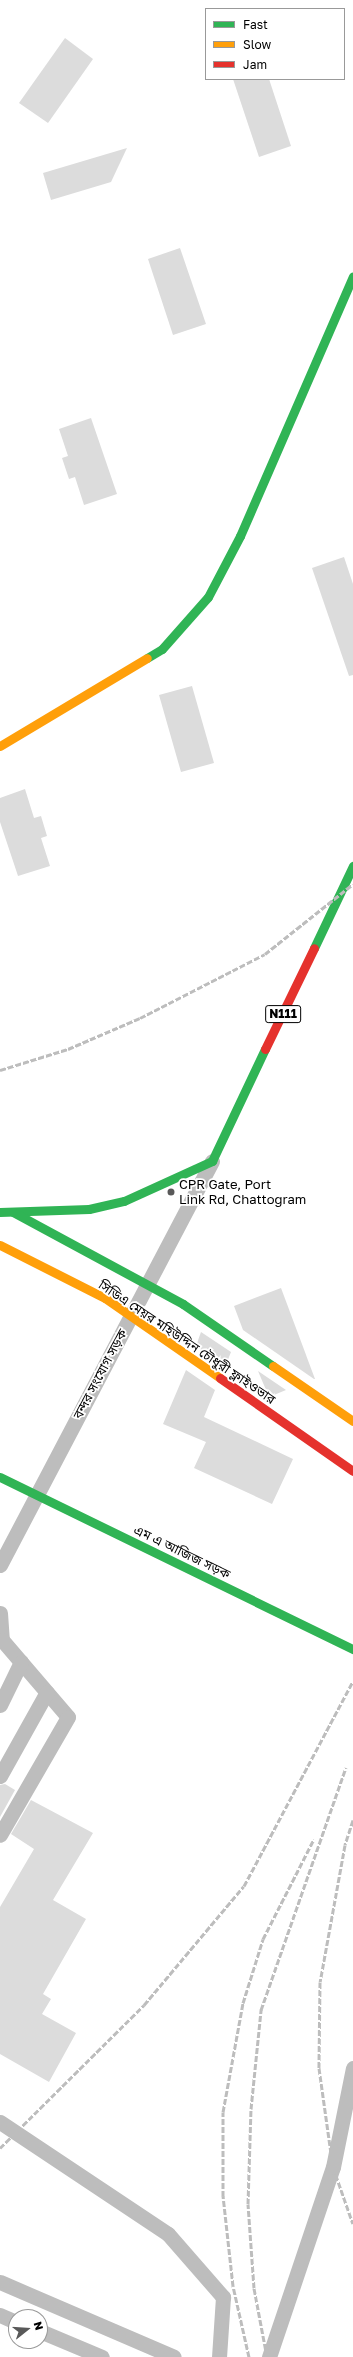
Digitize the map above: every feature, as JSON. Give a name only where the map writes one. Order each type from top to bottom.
[{"type":"main road","points":[[0,746],[162,649],[208,597],[240,536],[353,276]]},
{"type":"main road","name":"বন্দর সংযোগ সড়ক","points":[[212,1161],[353,866]]},
{"type":"main road","points":[[0,1212],[89,1209],[124,1201],[212,1161]]},
{"type":"main road","points":[[0,1204],[183,1304],[353,1421]]},
{"type":"main road","name":"সিডিএ মেয়র মহিউদ্দিন চৌধুরী ফ্লাইওভার","points":[[0,1245],[105,1298],[353,1472]]},
{"type":"main road","name":"এম এ আজিজ সড়ক","points":[[0,1477],[130,1542],[353,1649]]},
{"type":"lane","name":"বন্দর সংযোগ সড়ক","points":[[0,1565],[212,1161]]},
{"type":"lane","points":[[0,1613],[2,1640],[68,1717],[0,1835]]},
{"type":"lane","points":[[0,1705],[21,1662]]},
{"type":"lane","points":[[0,1776],[48,1692]]},
{"type":"lane","points":[[269,2357],[333,2167],[353,2068]]},
{"type":"lane","points":[[0,2122],[168,2234],[223,2296],[219,2357]]},
{"type":"lane","points":[[0,2282],[174,2357]]},
{"type":"lane","points":[[48,2335],[98,2356]]},
{"type":"building","points":[[65,38],[93,59],[48,123],[19,103]]},
{"type":"building","points":[[233,80],[269,80],[291,146],[259,157]]},
{"type":"building","points":[[127,148],[111,182],[51,200],[43,173]]},
{"type":"building","points":[[180,248],[206,324],[173,335],[148,259]]},
{"type":"building","points":[[91,418],[117,494],[84,505],[75,477],[69,479],[62,458],[68,456],[59,429]]},
{"type":"building","points":[[344,557],[353,584],[353,675],[349,676],[312,568]]},
{"type":"building","points":[[192,686],[214,763],[181,772],[159,695]]},
{"type":"building","points":[[25,789],[34,818],[41,816],[47,836],[41,838],[50,866],[18,876],[0,822],[0,798]]},
{"type":"building","points":[[281,1288],[315,1379],[243,1330],[234,1306]]},
{"type":"building","points":[[201,1332],[231,1352],[225,1367],[196,1346]]},
{"type":"building","points":[[186,1370],[215,1390],[204,1417],[293,1459],[272,1504],[194,1468],[206,1442],[163,1424]]},
{"type":"building","points":[[258,1371],[286,1390],[269,1397]]},
{"type":"building","points":[[5,1784],[15,1790],[0,1817],[0,1785]]},
{"type":"building","points":[[31,1800],[93,1833],[53,1900],[86,1919],[43,1994],[51,1999],[42,2014],[76,2033],[49,2082],[0,2054],[0,1907],[34,1849],[11,1834]]},
{"type":"railway","points":[[0,1070],[68,1049],[140,1018],[265,954],[353,884]]},
{"type":"railway","points":[[0,2148],[144,2005],[244,1886],[353,1681]]},
{"type":"railway","points":[[267,2357],[254,2288],[248,2204],[251,2109],[261,2010],[346,1767]]},
{"type":"railway","points":[[353,1820],[345,1845],[320,1982],[319,2068],[333,2167],[353,2224]]},
{"type":"railway","points":[[249,2357],[233,2286],[223,2196],[223,2112],[243,2003],[263,1939],[314,1839]]},
{"type":"traffic: fast","points":[[147,658],[162,649],[208,597],[240,536],[353,276]]},
{"type":"traffic: fast","points":[[314,948],[353,866]]},
{"type":"traffic: fast","points":[[0,1212],[89,1209],[124,1201],[212,1161],[265,1049]]},
{"type":"traffic: fast","points":[[13,1212],[183,1304],[273,1366]]},
{"type":"traffic: fast","points":[[0,1477],[353,1649]]},
{"type":"traffic: slow","points":[[0,746],[147,658]]},
{"type":"traffic: slow","points":[[0,1245],[105,1298],[220,1378]]},
{"type":"traffic: slow","points":[[273,1366],[353,1421]]},
{"type":"traffic: jam","points":[[265,1049],[314,948]]},
{"type":"traffic: jam","points":[[220,1378],[353,1471]]},
{"type":"place","name":"CPR Gate, Port Link Rd, Chattogram","points":[[171,1192]]}]
